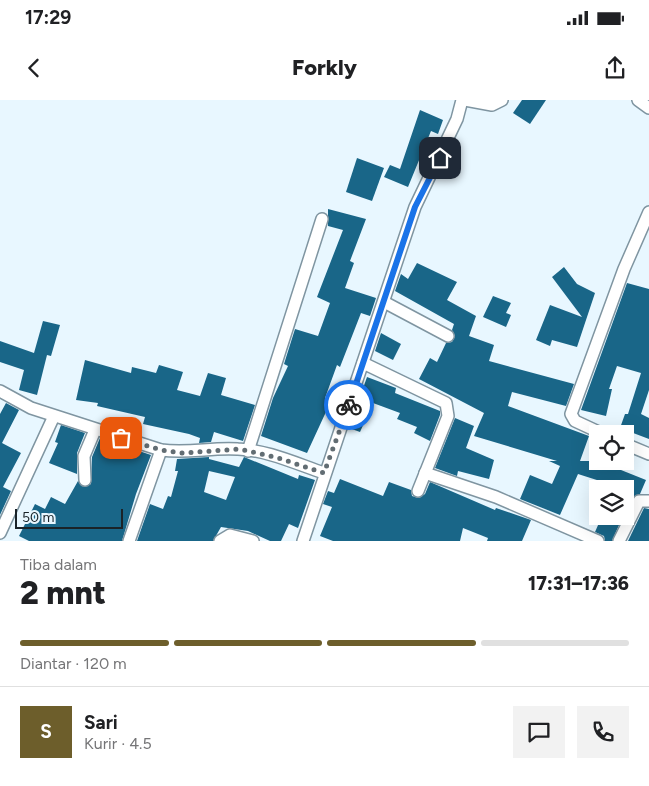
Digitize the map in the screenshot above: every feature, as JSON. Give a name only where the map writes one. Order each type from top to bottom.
[{"type":"street","points":[[308,540],[324,473],[415,207],[457,119],[464,100],[492,105],[502,100]]},
{"type":"street","points":[[638,100],[649,108]]},
{"type":"street","points":[[589,428],[575,422],[572,414],[624,269],[649,212]]},
{"type":"street","points":[[248,451],[322,219]]},
{"type":"street","points":[[384,302],[448,336]]},
{"type":"street","points":[[363,363],[446,403],[448,416],[418,491]]},
{"type":"street","points":[[0,391],[16,401],[54,416],[161,450],[182,453],[240,449],[324,473]]},
{"type":"street","points":[[0,533],[54,416]]},
{"type":"street","points":[[85,480],[84,456],[95,430]]},
{"type":"street","points":[[634,448],[649,454]]},
{"type":"street","points":[[129,541],[161,450]]},
{"type":"street","points":[[425,473],[496,498],[598,541]]},
{"type":"street","points":[[619,541],[639,501],[649,501]]},
{"type":"street","points":[[220,541],[230,535],[253,541]]},
{"type":"building","points":[[522,100],[546,100],[530,124],[513,113]]},
{"type":"building","points":[[420,110],[443,120],[438,134],[431,131],[408,187],[384,177],[390,165],[400,169]]},
{"type":"building","points":[[357,158],[384,168],[372,201],[346,192]]},
{"type":"building","points":[[328,209],[366,219],[350,261],[354,263],[345,288],[376,298],[370,316],[361,313],[340,367],[337,365],[325,398],[331,401],[307,453],[261,436],[273,398],[288,366],[284,364],[295,329],[318,336],[330,303],[317,297],[343,230],[328,226]]},
{"type":"building","points":[[417,263],[457,282],[447,300],[476,316],[469,336],[494,345],[489,361],[574,384],[566,406],[512,392],[508,406],[589,436],[580,461],[589,461],[589,470],[621,470],[646,480],[640,494],[634,497],[634,480],[597,480],[578,474],[560,515],[520,499],[530,475],[552,484],[560,466],[549,461],[557,461],[474,436],[484,413],[419,379],[430,358],[437,362],[446,343],[452,342],[455,336],[452,330],[454,324],[395,291],[401,274],[408,279]]},
{"type":"building","points":[[564,267],[577,284],[595,293],[577,347],[552,340],[550,346],[536,340],[550,305],[582,317],[552,277]]},
{"type":"building","points":[[627,283],[649,289],[649,390],[641,414],[649,418],[649,439],[634,433],[634,425],[621,425],[625,414],[628,414],[641,373],[617,366],[609,389],[612,389],[606,416],[581,410]]},
{"type":"building","points":[[493,296],[511,303],[506,313],[511,315],[506,327],[483,317]]},
{"type":"building","points":[[43,321],[60,325],[51,356],[47,355],[37,395],[19,390],[24,370],[0,362],[0,341],[34,353]]},
{"type":"building","points":[[381,333],[401,344],[393,360],[375,351]]},
{"type":"building","points":[[85,360],[131,373],[132,367],[156,373],[159,365],[183,372],[177,390],[200,396],[208,373],[226,378],[221,395],[255,405],[243,441],[214,432],[211,442],[199,443],[200,438],[189,434],[143,424],[145,417],[97,406],[98,403],[76,400]]},
{"type":"building","points":[[367,377],[396,388],[395,393],[440,411],[430,441],[414,433],[417,427],[397,419],[400,413],[373,403],[360,432],[349,428]]},
{"type":"building","points":[[6,403],[19,410],[2,443],[21,453],[3,487],[11,491],[0,515],[0,414]]},
{"type":"building","points":[[455,418],[474,426],[466,448],[494,460],[489,479],[458,471],[457,476],[435,468]]},
{"type":"building","points":[[61,425],[85,433],[77,453],[77,474],[49,463],[58,443],[55,442]]},
{"type":"building","points":[[100,438],[151,455],[136,494],[122,541],[29,541],[19,536],[35,504],[45,509],[51,497],[65,504],[78,481],[85,487],[91,484],[92,457]]},
{"type":"building","points":[[209,457],[209,459],[239,467],[244,457],[298,479],[299,475],[315,480],[298,528],[289,524],[281,541],[270,541],[248,531],[221,527],[213,541],[137,541],[150,504],[163,509],[168,496],[171,497],[178,471],[175,471],[177,459]],"holes":[[[209,471],[235,477],[226,500],[204,492]]]},
{"type":"building","points":[[340,479],[383,496],[389,482],[411,490],[412,496],[419,498],[425,494],[430,482],[495,510],[496,508],[531,520],[522,541],[487,541],[488,538],[463,528],[460,541],[333,541],[320,536],[332,507],[323,504],[328,491],[334,493]]},
{"type":"building","points":[[644,508],[649,509],[649,541],[628,541]]},
{"type":"building","points":[[598,525],[619,525],[612,541],[605,541],[604,536],[595,532]]},
{"type":"way so far","points":[[121,438],[161,450],[182,453],[240,449],[278,458],[324,473],[349,405]]},
{"type":"route","points":[[349,405],[415,207],[440,158]]}]
